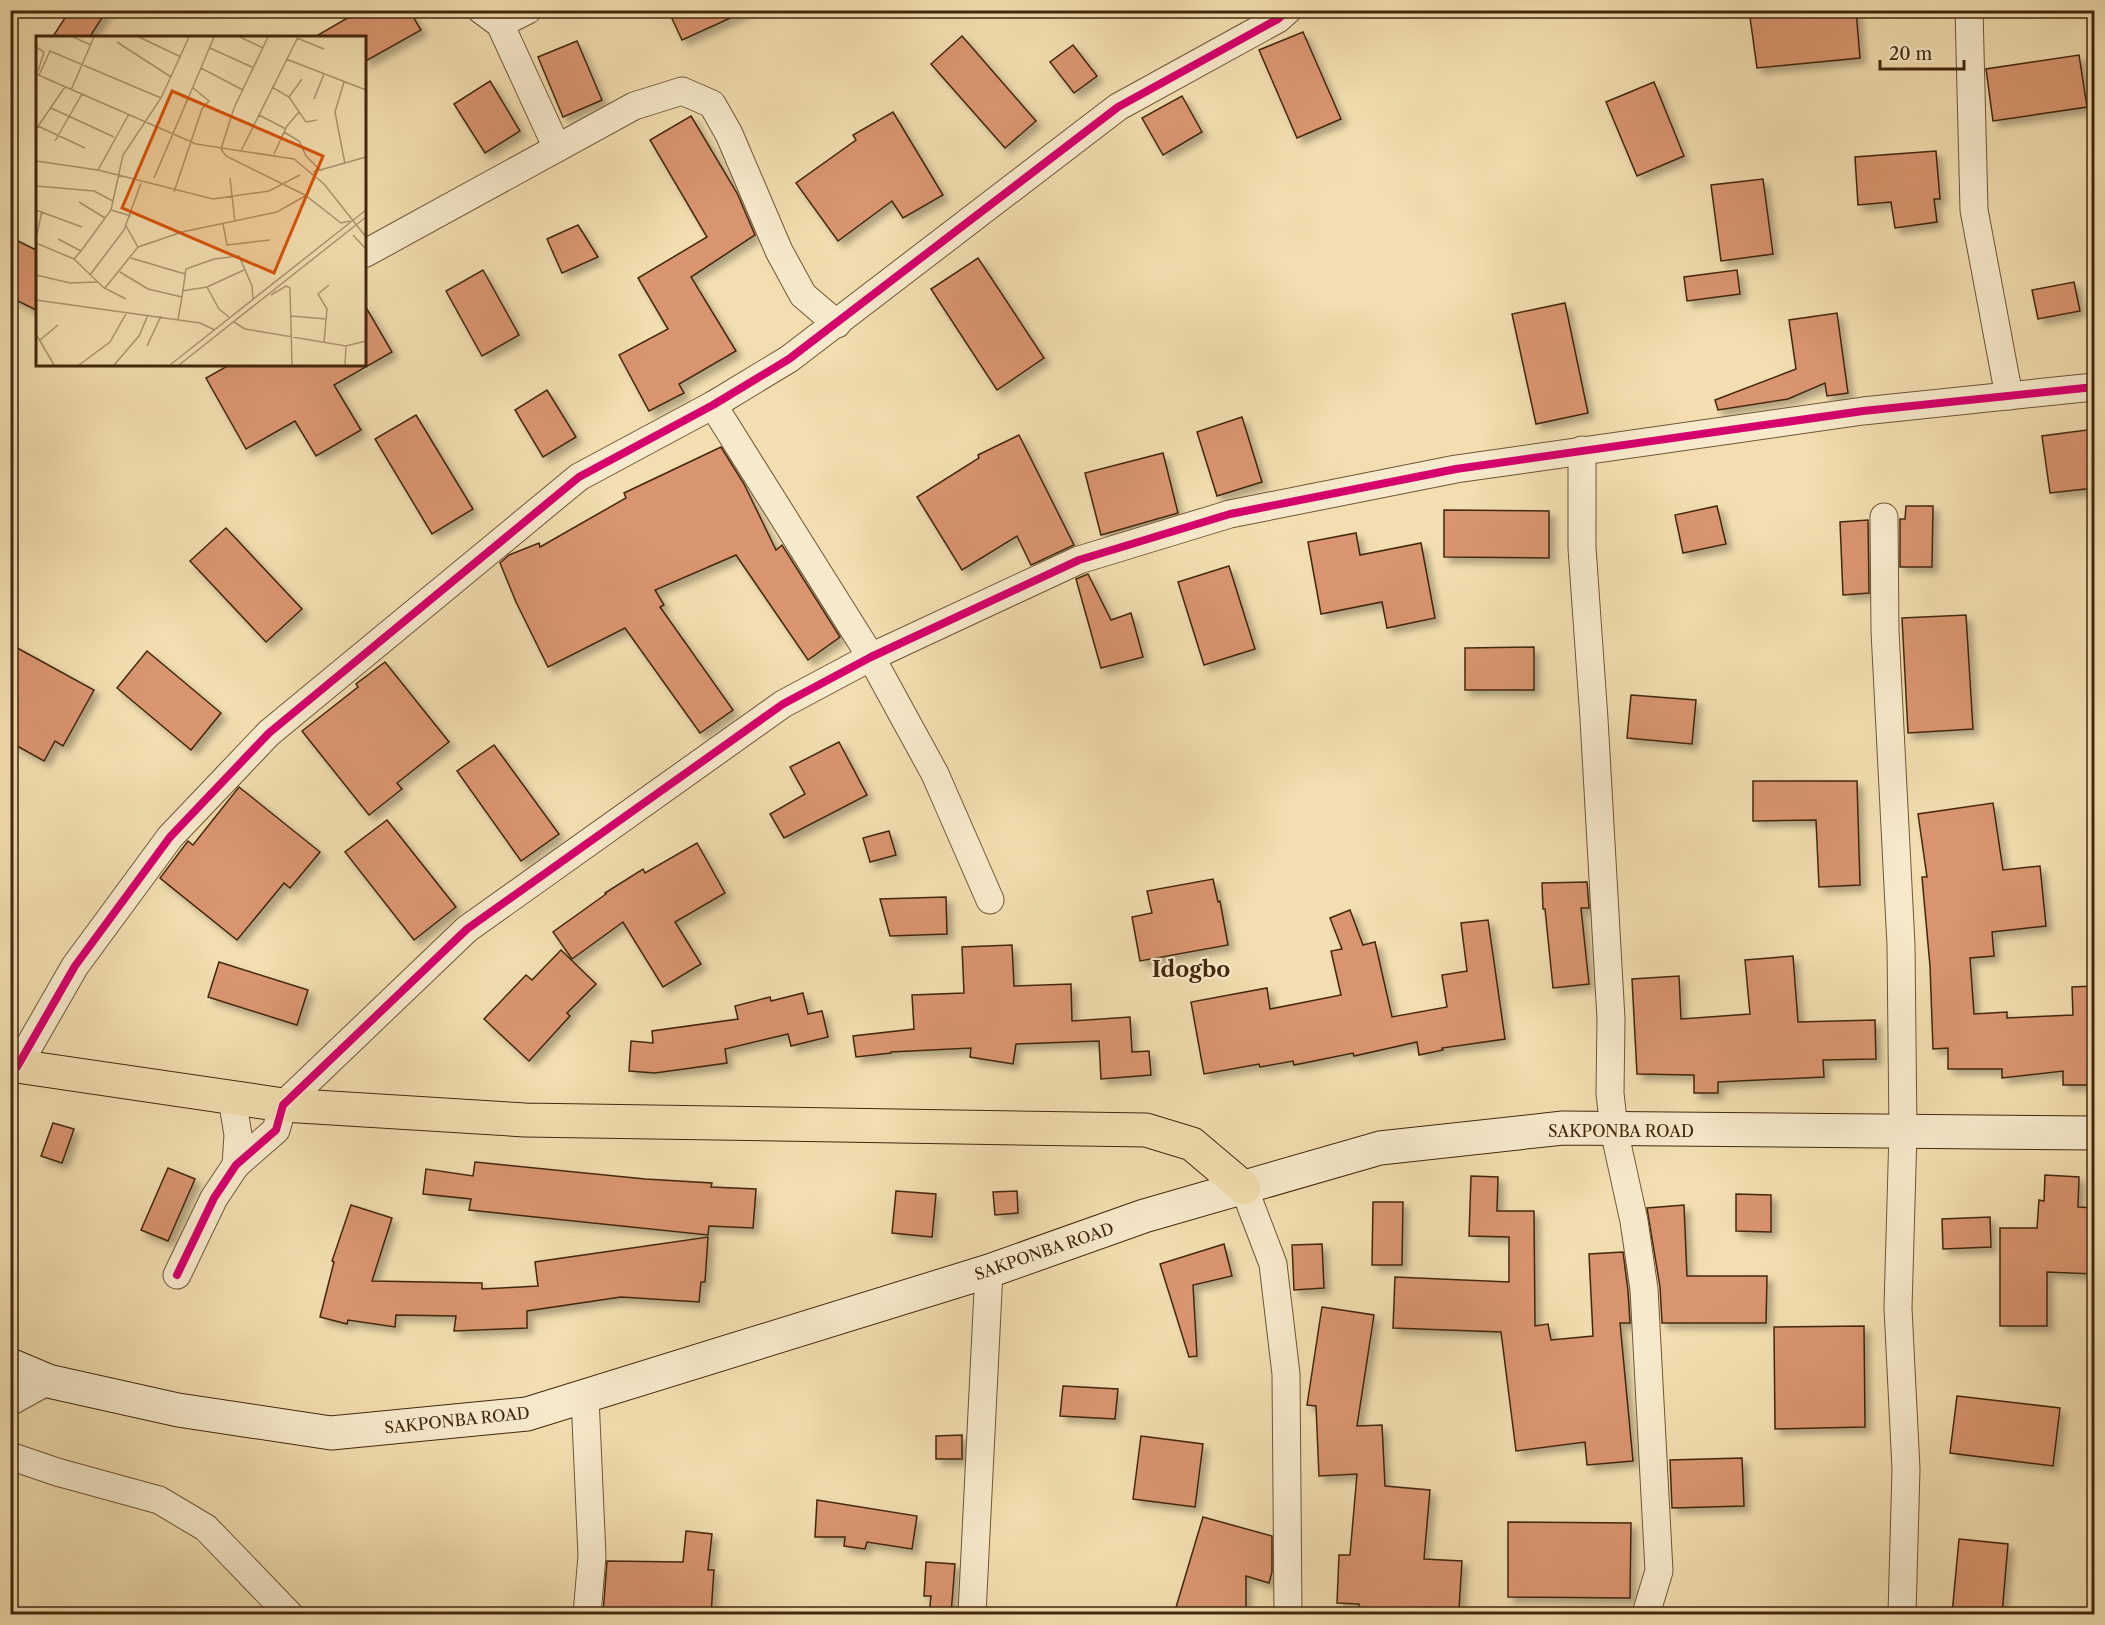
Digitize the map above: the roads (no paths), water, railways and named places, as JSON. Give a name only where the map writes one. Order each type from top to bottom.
[{"type":"highway","points":[[14,1066],[283,1105],[525,1120],[1146,1130],[1192,1144],[1244,1188]]},
{"type":"main road","name":"SAKPONBA ROAD","points":[[10,1365],[48,1381],[178,1410],[331,1433],[527,1414],[989,1271],[1144,1216],[1380,1148],[1563,1128],[2094,1133]]},
{"type":"street","points":[[528,10],[490,17],[557,148]]},
{"type":"street","points":[[14,1066],[75,966],[163,846],[269,733],[579,477],[713,405],[789,360],[1118,107],[1278,19],[1287,10]]},
{"type":"street","points":[[1969,10],[1974,210],[2009,396]]},
{"type":"street","points":[[366,253],[634,106],[682,91],[712,104],[729,134],[779,251],[803,295],[837,324]]},
{"type":"street","points":[[177,1275],[214,1198],[236,1165],[276,1130],[283,1105],[467,929],[783,705],[871,657],[1079,560],[1230,514],[1456,469],[1863,411],[2094,387]]},
{"type":"street","points":[[713,405],[871,657],[935,774],[990,900]]},
{"type":"street","points":[[1582,450],[1582,548],[1604,880],[1611,1019],[1610,1093],[1614,1130],[1634,1221],[1644,1289],[1659,1571],[1646,1614]]},
{"type":"street","points":[[1884,517],[1885,632],[1901,945],[1903,1132],[1898,1308],[1906,1469],[1902,1614]]},
{"type":"street","points":[[232,1098],[238,1135],[236,1165]]},
{"type":"street","points":[[1244,1188],[1273,1264],[1286,1374],[1288,1614]]},
{"type":"street","points":[[972,1614],[989,1271]]},
{"type":"street","points":[[10,1402],[48,1381]]},
{"type":"street","points":[[585,1397],[592,1556],[587,1614]]},
{"type":"street","points":[[10,1456],[57,1472],[159,1500],[206,1528],[289,1614]]},
{"type":"district","name":"Idogbo","points":[[1191,969]]}]
